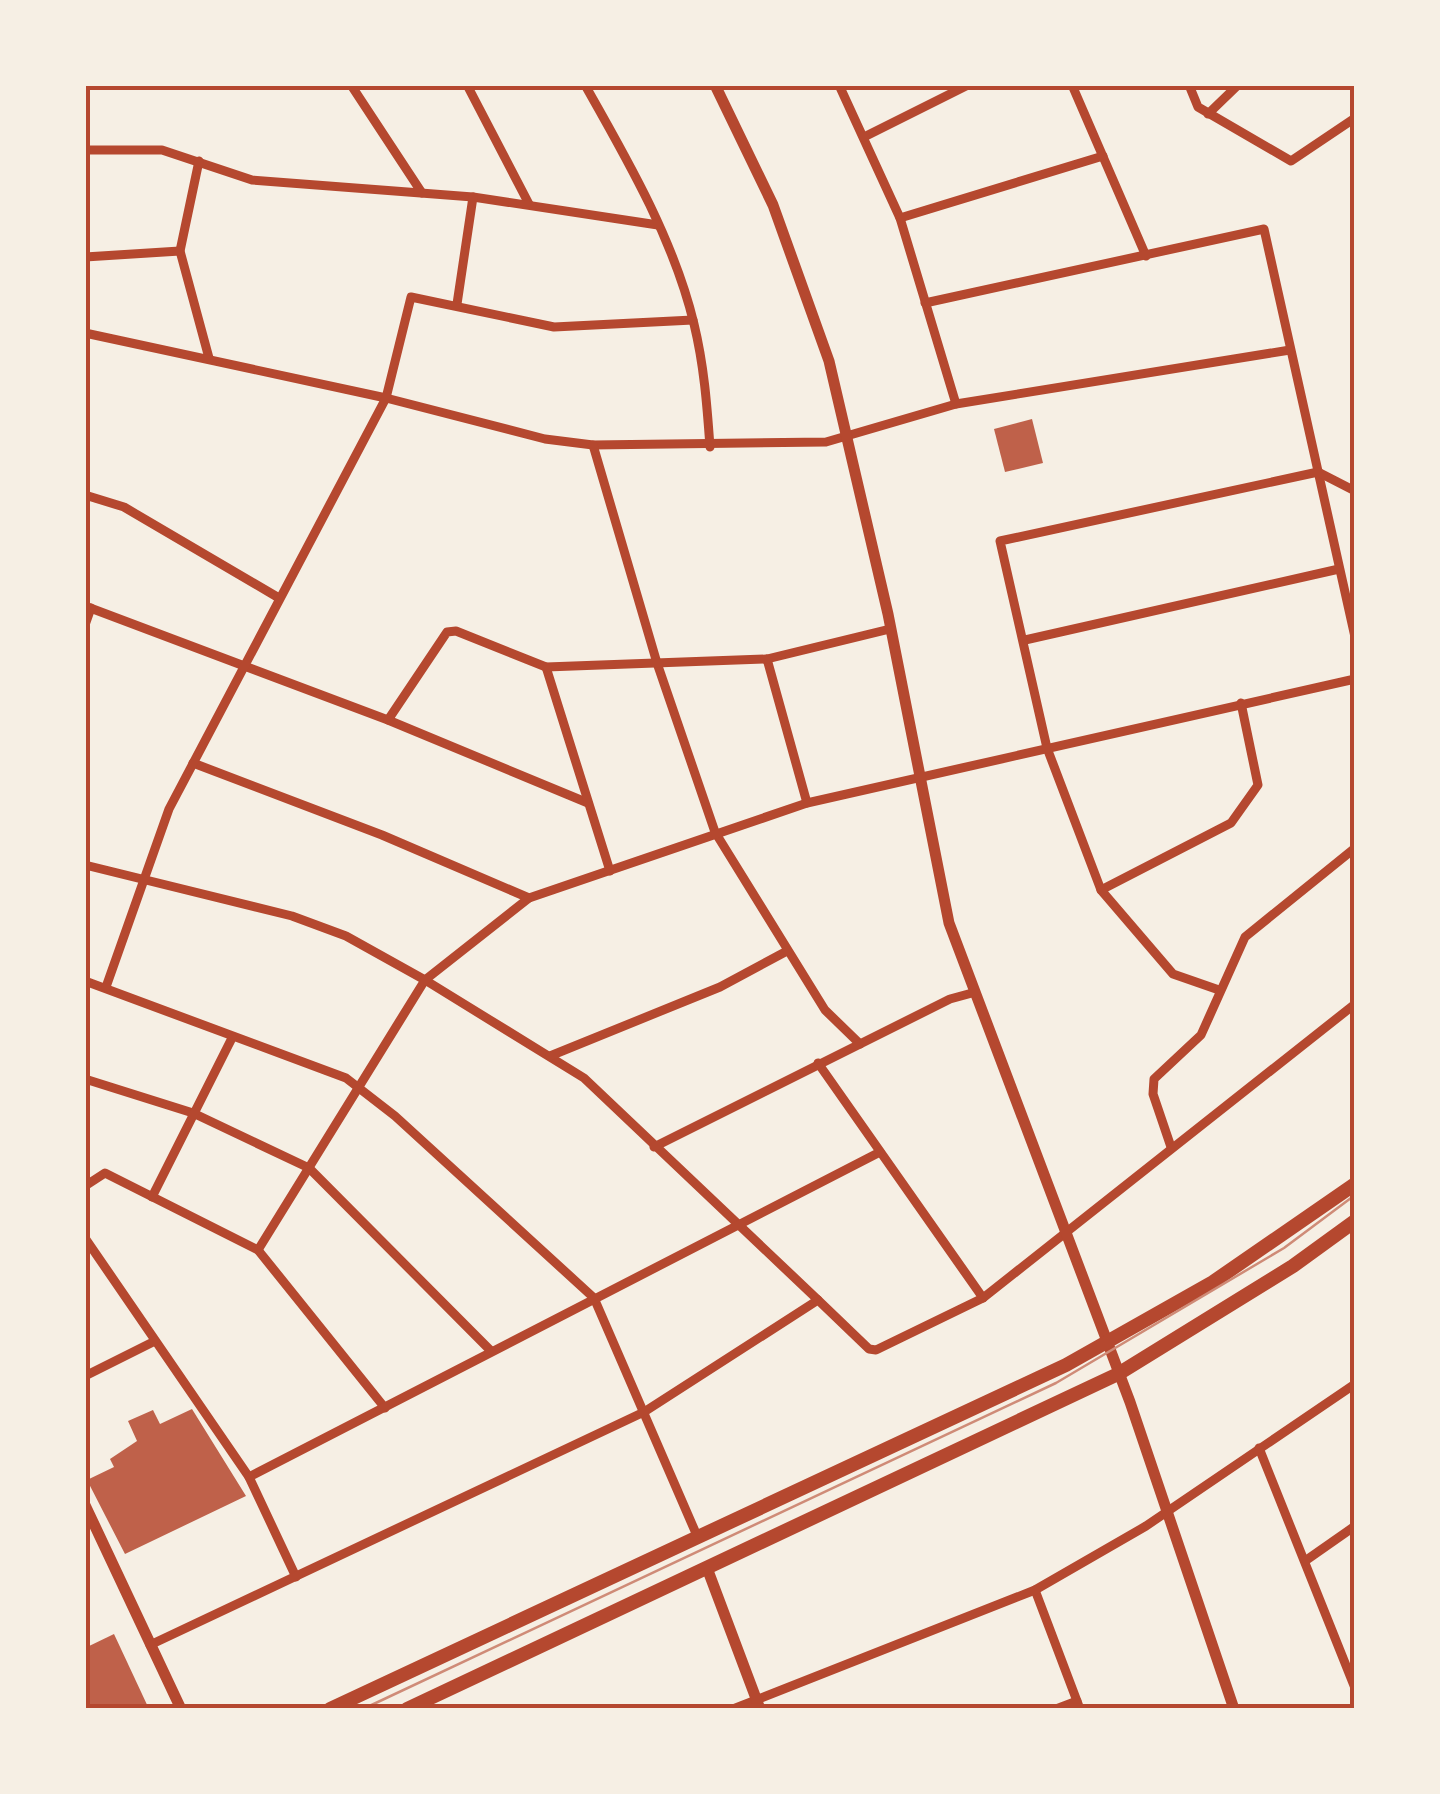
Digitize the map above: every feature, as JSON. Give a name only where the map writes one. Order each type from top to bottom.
[{"type":"main road","points":[[330,1709],[698,1540],[1106,1343],[1228,1273],[1355,1184]]},
{"type":"main road","points":[[407,1709],[1118,1374],[1293,1266],[1355,1221]]},
{"type":"street","points":[[350,85],[422,193]]},
{"type":"street","points":[[467,85],[529,204]]},
{"type":"street","points":[[585,85],[658,225],[693,320],[705,379],[710,447]]},
{"type":"street","points":[[715,85],[772,205],[829,361],[890,628],[948,923],[1118,1374],[1234,1709]]},
{"type":"street","points":[[840,85],[900,218],[956,404]]},
{"type":"street","points":[[864,137],[968,85]]},
{"type":"street","points":[[1072,85],[1146,256]]},
{"type":"street","points":[[1189,85],[1198,107],[1292,161],[1355,118]]},
{"type":"street","points":[[1208,114],[1238,85]]},
{"type":"street","points":[[85,150],[162,150],[252,180],[474,197],[658,225]]},
{"type":"street","points":[[900,218],[1103,156]]},
{"type":"street","points":[[200,161],[180,251],[209,358]]},
{"type":"street","points":[[457,304],[474,197]]},
{"type":"street","points":[[925,304],[1264,229],[1355,637]]},
{"type":"street","points":[[85,256],[180,251]]},
{"type":"street","points":[[106,987],[169,809],[386,398],[411,297],[554,327],[693,320]]},
{"type":"street","points":[[85,333],[386,398],[545,439],[594,445],[710,447],[848,437],[956,404],[1290,350]]},
{"type":"street","points":[[594,445],[657,663],[714,832],[825,1010],[860,1044]]},
{"type":"street","points":[[1218,990],[1173,974],[1102,890],[1047,748],[1000,541],[1318,472],[1355,491]]},
{"type":"street","points":[[85,495],[124,507],[279,598]]},
{"type":"street","points":[[1025,640],[1339,569]]},
{"type":"street","points":[[85,625],[88,607],[388,720],[588,803]]},
{"type":"street","points":[[388,720],[447,632],[456,631],[546,667],[768,658],[890,628]]},
{"type":"street","points":[[768,658],[806,803]]},
{"type":"street","points":[[546,667],[610,872]]},
{"type":"street","points":[[258,1250],[425,980],[529,898],[806,803],[1355,679]]},
{"type":"street","points":[[1102,890],[1231,823],[1258,785],[1241,702]]},
{"type":"street","points":[[193,763],[382,835],[529,898]]},
{"type":"street","points":[[1170,1147],[1153,1094],[1154,1079],[1202,1035],[1218,990],[1245,937],[1355,848]]},
{"type":"street","points":[[85,864],[292,916],[346,936],[550,1056],[584,1078],[869,1349],[876,1350],[983,1298],[1355,1004]]},
{"type":"street","points":[[550,1056],[720,987],[787,951]]},
{"type":"street","points":[[85,980],[359,1086],[594,1298],[698,1540]]},
{"type":"street","points":[[654,1146],[950,999],[972,992]]},
{"type":"street","points":[[152,1197],[232,1038]]},
{"type":"street","points":[[818,1063],[983,1298]]},
{"type":"street","points":[[85,1079],[193,1113],[308,1168],[491,1351]]},
{"type":"street","points":[[249,1478],[736,1223],[880,1152]]},
{"type":"street","points":[[85,1186],[105,1173],[258,1250],[384,1408]]},
{"type":"street","points":[[85,1238],[249,1478],[296,1577]]},
{"type":"street","points":[[150,1644],[644,1412],[818,1300]]},
{"type":"street","points":[[85,1376],[155,1341]]},
{"type":"street","points":[[733,1709],[758,1704],[1035,1590],[1165,1513],[1355,1384]]},
{"type":"street","points":[[1259,1448],[1355,1688]]},
{"type":"street","points":[[85,1505],[181,1709]]},
{"type":"street","points":[[1305,1560],[1355,1526]]},
{"type":"street","points":[[707,1568],[758,1704]]},
{"type":"street","points":[[1035,1590],[1078,1705],[1056,1709]]},
{"type":"building","points":[[1032,419],[1043,463],[1005,472],[994,429]]},
{"type":"building","points":[[192,1409],[246,1496],[125,1554],[87,1480],[114,1467],[110,1459],[137,1441],[128,1421],[153,1410],[160,1424]]},
{"type":"building","points":[[114,1634],[149,1709],[85,1709],[85,1648]]},
{"type":"tram line","points":[[363,1709],[1056,1383],[1284,1248],[1355,1195]]}]
